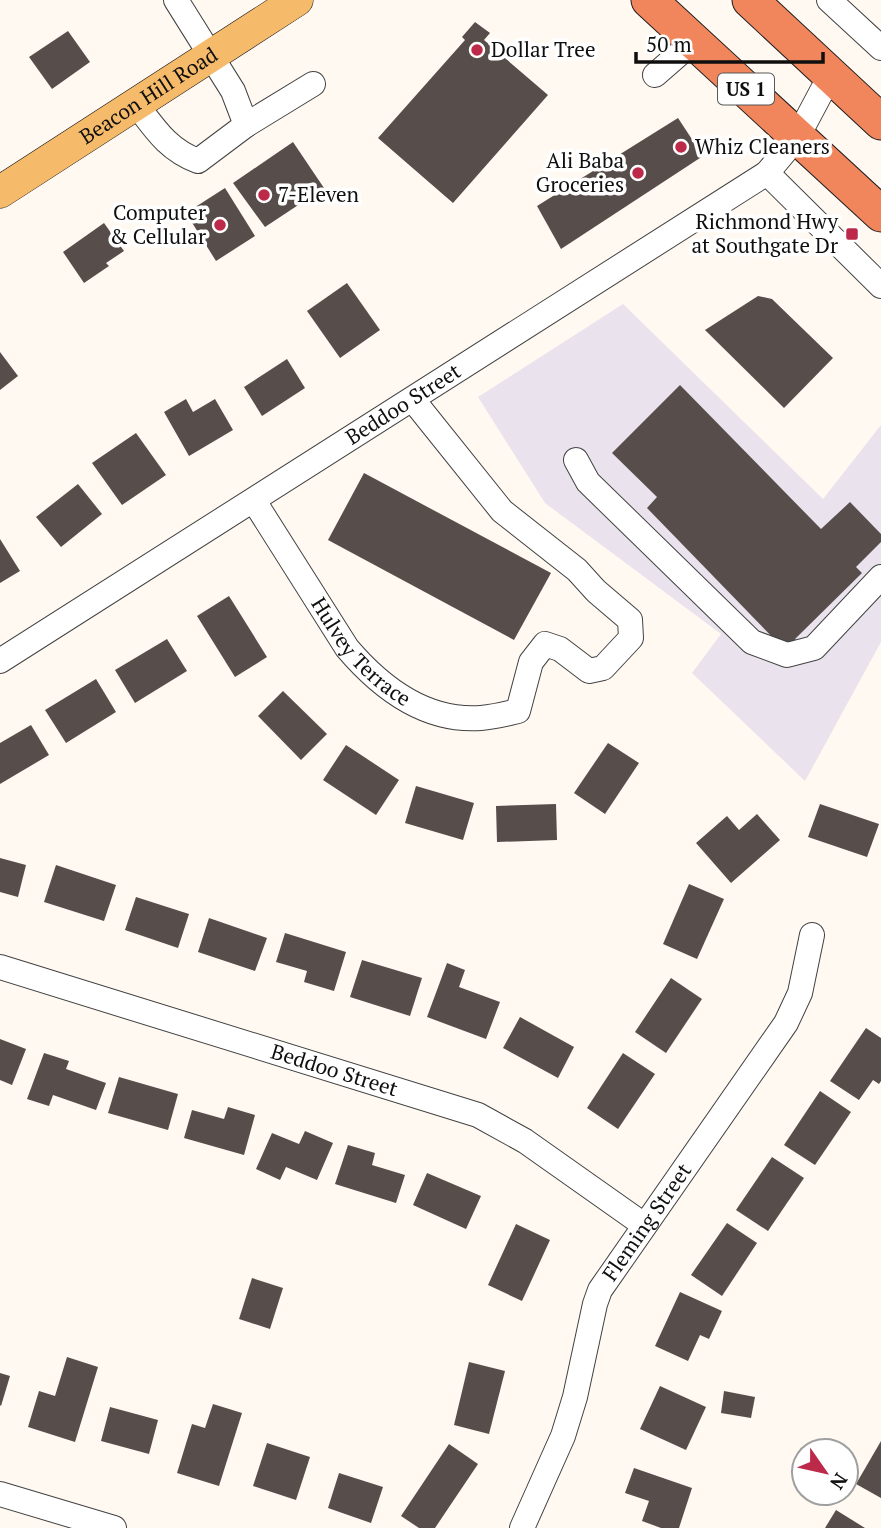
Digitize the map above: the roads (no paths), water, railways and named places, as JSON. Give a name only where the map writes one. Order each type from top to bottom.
[{"type":"highway","name":"US 1","points":[[649,0],[881,214]]},
{"type":"highway","points":[[750,0],[881,122]]},
{"type":"main road","name":"Beacon Hill Road","points":[[0,192],[297,0]]},
{"type":"street","points":[[176,0],[233,91],[246,125]]},
{"type":"street","points":[[829,0],[881,48]]},
{"type":"street","points":[[655,75],[694,41]]},
{"type":"street","name":"Beddoo Street","points":[[0,661],[767,173],[798,136],[831,74]]},
{"type":"street","points":[[136,104],[156,131],[179,154],[198,161],[246,125],[313,84]]},
{"type":"street","points":[[767,173],[881,286]]},
{"type":"street","name":"Hulvey Terrace","points":[[254,501],[347,648],[364,668],[386,687],[427,711],[451,718],[481,718],[518,711],[531,662],[545,644],[560,649],[589,671],[603,668],[631,638],[630,620],[596,591],[577,570],[502,510],[413,400]]},
{"type":"street","points":[[576,460],[588,482],[752,642],[787,655],[814,648],[881,577]]},
{"type":"street","name":"Fleming Street","points":[[523,1528],[563,1436],[600,1290],[786,1023],[800,993],[812,935]]},
{"type":"street","name":"Beddoo Street","points":[[0,967],[478,1115],[525,1141],[644,1225]]},
{"type":"street","points":[[0,1494],[114,1528]]},
{"type":"place","name":"Dollar Tree","points":[[477,50]]},
{"type":"place","name":"Whiz Cleaners","points":[[681,147]]},
{"type":"place","name":"Ali Baba Groceries","points":[[638,173]]},
{"type":"place","name":"7-Eleven","points":[[264,195]]},
{"type":"place","name":"Computer & Cellular","points":[[220,225]]},
{"type":"place","name":"Richmond Hwy at Southgate Dr","points":[[852,234]]}]
